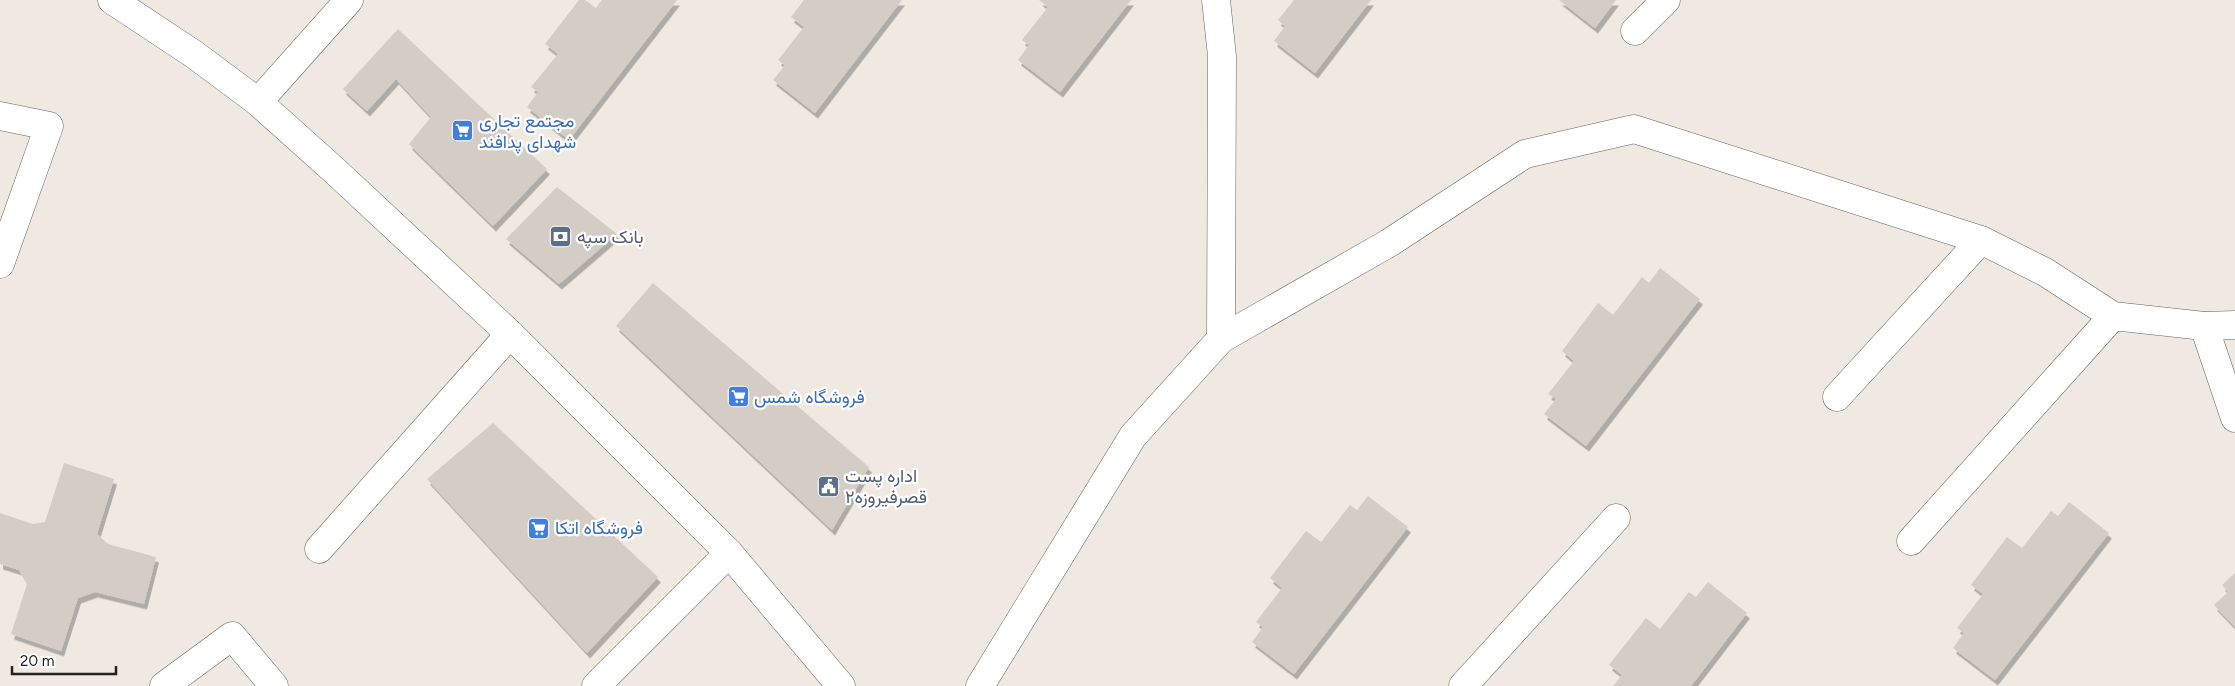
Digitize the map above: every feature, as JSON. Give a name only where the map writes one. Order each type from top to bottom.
[{"type":"street","points":[[112,0],[195,55],[258,102],[510,334],[729,553],[841,686]]},
{"type":"street","points":[[258,102],[349,0]]},
{"type":"street","points":[[1216,0],[1222,56],[1221,339]]},
{"type":"street","points":[[1634,31],[1666,0]]},
{"type":"street","points":[[0,116],[49,126],[0,264]]},
{"type":"street","points":[[980,686],[1133,436],[1221,339],[1389,243],[1525,154],[1634,129],[1981,240],[2045,272],[2114,316],[2204,326],[2235,325]]},
{"type":"street","points":[[1837,397],[1981,240]]},
{"type":"street","points":[[1911,542],[2114,316]]},
{"type":"street","points":[[2204,326],[2235,418]]},
{"type":"street","points":[[319,549],[510,334]]},
{"type":"street","points":[[1463,686],[1616,518]]},
{"type":"street","points":[[596,686],[729,553]]},
{"type":"street","points":[[164,686],[232,636],[274,686]]},
{"type":"building","points":[[579,0],[585,0],[596,8],[602,0],[677,0],[569,140],[527,107],[538,92],[531,87],[558,54],[545,44]]},
{"type":"building","points":[[804,0],[902,0],[815,113],[773,80],[785,65],[778,60],[804,27],[791,17]]},
{"type":"building","points":[[1039,0],[1131,0],[1060,92],[1018,60],[1029,45],[1022,40],[1048,7]]},
{"type":"building","points":[[1294,0],[1371,0],[1315,73],[1274,41],[1285,26],[1278,20]]},
{"type":"building","points":[[1559,0],[1616,0],[1595,28]]},
{"type":"building","name":"مجتمع تجاری شهدای پدافند","points":[[398,29],[547,169],[493,226],[409,144],[431,117],[396,79],[367,111],[343,89]]},
{"type":"building","name":"بانک سپه","points":[[557,187],[617,234],[559,284],[506,239]]},
{"type":"building","points":[[1660,268],[1700,299],[1586,446],[1544,414],[1556,399],[1548,394],[1574,361],[1562,351],[1598,303],[1613,315],[1642,277],[1649,283]]},
{"type":"building","name":"فروشگاه شمس","points":[[653,283],[869,467],[832,530],[616,326]]},
{"type":"building","name":"فروشگاه اتکا","points":[[493,423],[658,577],[587,653],[427,479]]},
{"type":"building","points":[[64,463],[114,479],[97,534],[108,544],[156,557],[144,604],[95,592],[78,598],[61,651],[11,634],[27,584],[19,570],[0,564],[0,513],[33,524],[45,522]]},
{"type":"building","points":[[1368,496],[1408,527],[1294,674],[1252,642],[1263,627],[1256,622],[1282,588],[1270,578],[1306,531],[1321,542],[1350,505],[1357,510]]},
{"type":"building","points":[[2069,502],[2109,533],[1995,680],[1953,648],[1964,633],[1957,628],[1983,594],[1971,585],[2007,537],[2022,548],[2051,511],[2058,516]]},
{"type":"building","points":[[2235,573],[2235,627],[2214,605],[2228,592],[2222,585]]},
{"type":"building","points":[[1708,582],[1747,613],[1691,686],[1613,686],[1622,675],[1609,665],[1646,618],[1660,629],[1689,592],[1696,597]]},
{"type":"place","name":"مجتمع تجاری شهدای پدافند","points":[[463,131]]},
{"type":"place","name":"بانک سپه","points":[[561,237]]},
{"type":"place","name":"فروشگاه شمس","points":[[738,397]]},
{"type":"place","name":"اداره پست قصرفیروزه۲","points":[[829,486]]},
{"type":"place","name":"فروشگاه اتکا","points":[[539,528]]}]
